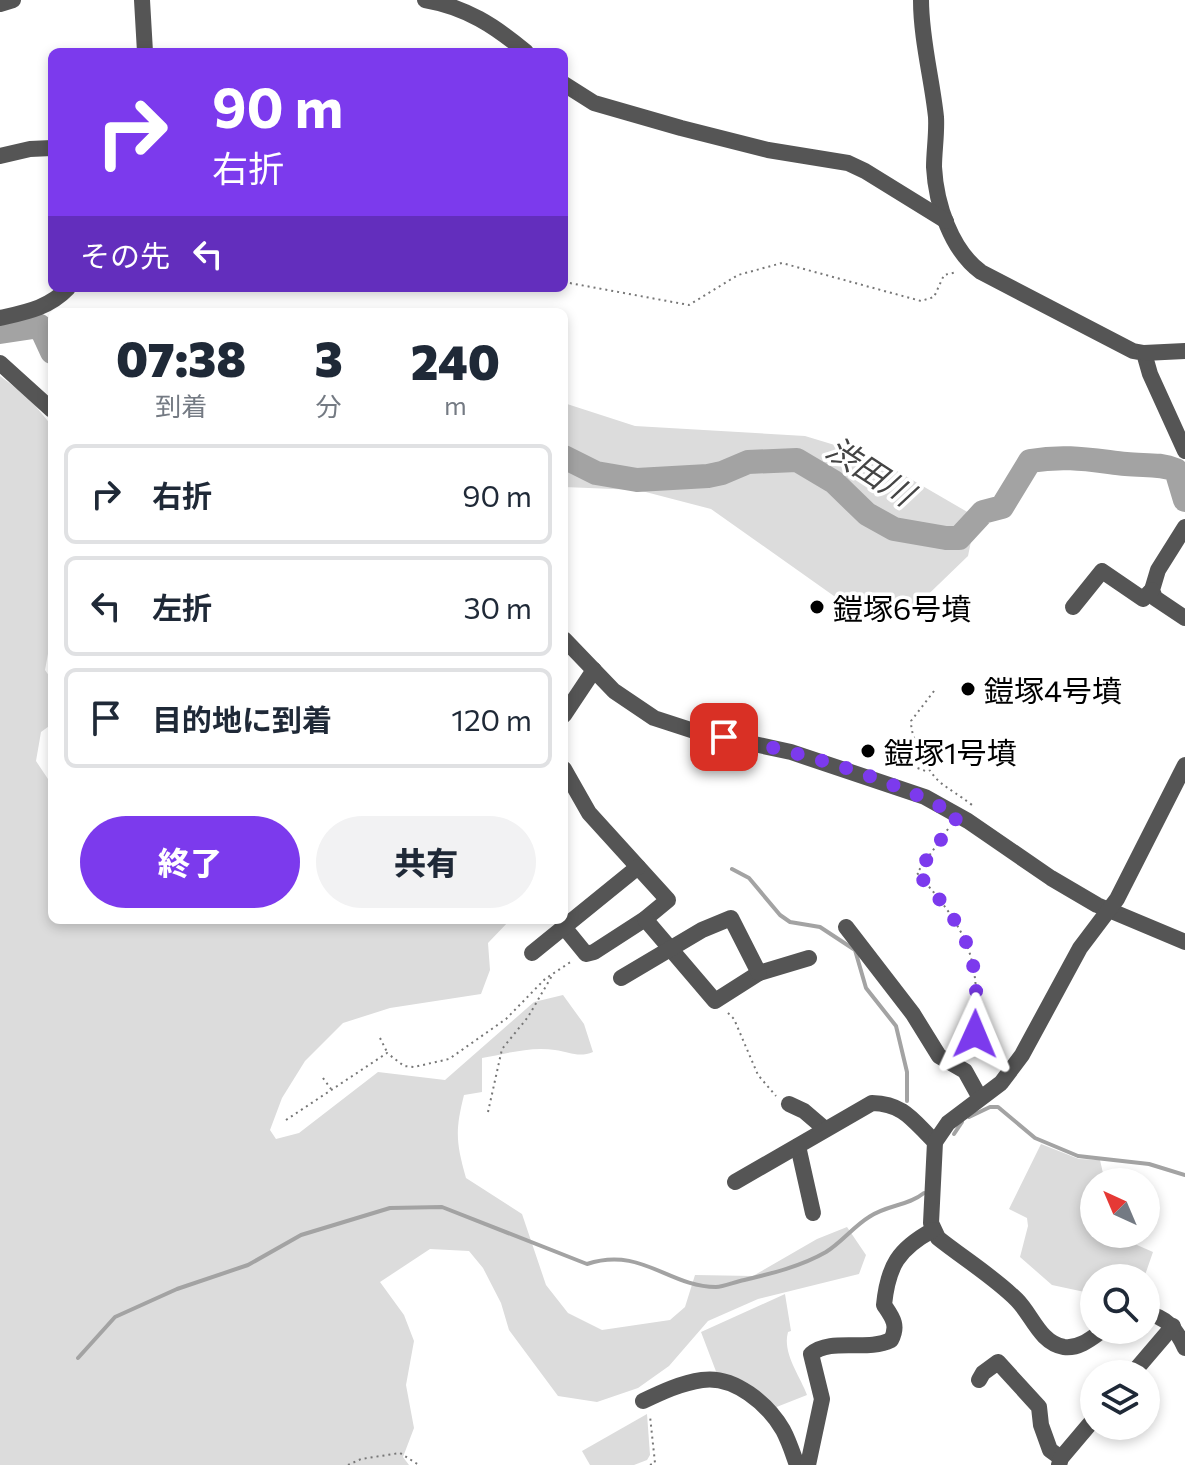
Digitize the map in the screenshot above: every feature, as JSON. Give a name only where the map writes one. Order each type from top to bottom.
[{"type":"street","points":[[0,4],[13,0]]},
{"type":"street","points":[[142,0],[145,48]]},
{"type":"street","points":[[425,0],[481,18],[521,48]]},
{"type":"street","points":[[921,0],[936,120],[934,169],[946,221],[960,249],[974,267],[1133,351],[1185,351]]},
{"type":"street","points":[[568,87],[594,103],[667,124],[768,150],[848,163],[946,221]]},
{"type":"street","points":[[0,156],[48,148]]},
{"type":"street","points":[[0,318],[38,309],[63,292]]},
{"type":"street","points":[[1144,353],[1150,374],[1180,426],[1185,451]]},
{"type":"street","points":[[0,363],[48,406]]},
{"type":"street","points":[[1073,607],[1080,588],[1102,571],[1143,599],[1152,590],[1158,570],[1185,527]]},
{"type":"street","points":[[1152,590],[1155,598],[1185,618]]},
{"type":"street","points":[[568,643],[625,700],[654,718],[694,731],[791,752],[966,812],[1051,878],[1109,910],[1185,942]]},
{"type":"street","points":[[568,709],[594,670]]},
{"type":"street","points":[[1082,1344],[1072,1347],[1052,1343],[1017,1300],[938,1238],[931,1223],[935,1142],[976,1091],[1001,1083],[1022,1055],[1067,968],[1088,934],[1117,899],[1185,765]]},
{"type":"street","points":[[564,927],[586,954],[594,952],[668,900],[589,813],[568,776]]},
{"type":"street","points":[[568,924],[638,867]]},
{"type":"street","points":[[621,978],[702,930],[731,918],[759,973]]},
{"type":"street","points":[[645,919],[715,1001],[759,973],[809,958]]},
{"type":"street","points":[[532,953],[568,924]]},
{"type":"street","points":[[846,927],[913,1014],[939,1056],[965,1071],[976,1091]]},
{"type":"street","points":[[735,1182],[865,1105],[882,1103],[906,1111],[935,1142]]},
{"type":"street","points":[[789,1104],[804,1111],[825,1129]]},
{"type":"street","points":[[798,1146],[813,1213]]},
{"type":"street","points":[[808,1465],[822,1399],[811,1354],[820,1348],[891,1340],[895,1322],[884,1305],[886,1285],[895,1262],[910,1243],[933,1230]]},
{"type":"street","points":[[1160,1318],[1173,1326],[1185,1348]]},
{"type":"street","points":[[1144,1360],[1173,1326]]},
{"type":"street","points":[[979,1380],[998,1362],[1039,1407],[1041,1425],[1050,1450],[1067,1456],[1080,1438]]},
{"type":"street","points":[[646,1400],[680,1384],[705,1379],[729,1383],[764,1406],[783,1430],[797,1465]]},
{"type":"path","points":[[568,283],[689,305],[738,275],[782,263],[921,301],[934,297],[944,275],[974,267]]},
{"type":"path","points":[[934,691],[911,721],[915,740],[929,772],[943,787],[970,804],[917,873],[961,929],[975,965],[976,1091]]},
{"type":"path","points":[[884,755],[929,772]]},
{"type":"path","points":[[380,1038],[387,1053],[404,1066],[414,1067],[449,1059],[506,1019],[553,973],[586,954]]},
{"type":"path","points":[[488,1112],[502,1049],[528,1017],[553,973]]},
{"type":"path","points":[[715,1001],[734,1019],[758,1075],[772,1093],[789,1104]]},
{"type":"path","points":[[286,1120],[387,1053]]},
{"type":"path","points":[[323,1078],[331,1089]]},
{"type":"path","points":[[646,1400],[655,1463],[650,1465]]},
{"type":"path","points":[[348,1465],[361,1459],[400,1453],[419,1465]]},
{"type":"shaded area","points":[[0,376],[28,397],[48,421],[48,654],[45,670],[48,674],[48,727],[41,732],[36,761],[48,779],[48,924],[506,924],[488,943],[490,970],[481,994],[390,1008],[343,1023],[305,1061],[282,1098],[270,1130],[276,1139],[299,1133],[378,1072],[445,1080],[534,1002],[563,995],[584,1024],[593,1052],[579,1055],[537,1049],[482,1058],[482,1092],[464,1095],[458,1136],[466,1178],[522,1214],[546,1285],[568,1313],[602,1330],[670,1320],[685,1307],[695,1275],[753,1276],[817,1239],[847,1227],[866,1255],[859,1274],[758,1299],[708,1321],[669,1366],[638,1388],[597,1402],[558,1396],[509,1330],[501,1303],[483,1268],[469,1251],[430,1249],[380,1282],[404,1315],[414,1341],[406,1385],[414,1428],[403,1457],[409,1465],[0,1465]]},
{"type":"shaded area","points":[[568,404],[635,426],[805,436],[871,456],[976,517],[968,556],[910,612],[865,618],[711,509],[638,490],[568,487]]},
{"type":"shaded area","points":[[1041,1144],[1079,1159],[1100,1160],[1102,1168],[1080,1168],[1080,1248],[1144,1248],[1153,1252],[1149,1264],[1080,1264],[1080,1291],[1052,1285],[1020,1257],[1027,1218],[1009,1209]]},
{"type":"shaded area","points":[[785,1294],[791,1331],[788,1332],[787,1348],[807,1395],[774,1408],[748,1385],[717,1374],[701,1332]]},
{"type":"shaded area","points":[[647,1414],[650,1455],[647,1460],[634,1465],[590,1465],[582,1451]]},
{"type":"waterway","name":"渋田川","points":[[0,332],[40,326],[48,343]]},
{"type":"waterway","name":"渋田川","points":[[568,459],[596,473],[637,480],[708,476],[748,462],[797,460],[834,482],[867,514],[894,529],[946,538],[959,538],[983,512],[1002,507],[1030,461],[1078,459],[1170,468],[1176,470],[1185,500]]},
{"type":"waterway","points":[[732,869],[749,878],[780,915],[790,922],[820,927],[855,950],[866,988],[896,1026],[907,1072],[907,1101]]},
{"type":"waterway","points":[[969,1117],[990,1107],[998,1107],[1035,1138],[1078,1156],[1149,1164],[1185,1175]]},
{"type":"waterway","points":[[954,1134],[962,1122]]},
{"type":"waterway","points":[[78,1358],[115,1317],[177,1289],[248,1265],[301,1235],[390,1208],[442,1207],[587,1264],[623,1260],[684,1281],[716,1287],[784,1270],[816,1257],[876,1213],[924,1193]]},
{"type":"place","name":"鎧塚6号墳","points":[[817,607]]},
{"type":"place","name":"鎧塚4号墳","points":[[968,689]]},
{"type":"place","name":"鎧塚1号墳","points":[[868,751]]},
{"type":"route","points":[[724,737],[791,752],[892,784],[925,797],[958,816],[917,873],[961,929],[975,965],[975,1034]]}]
